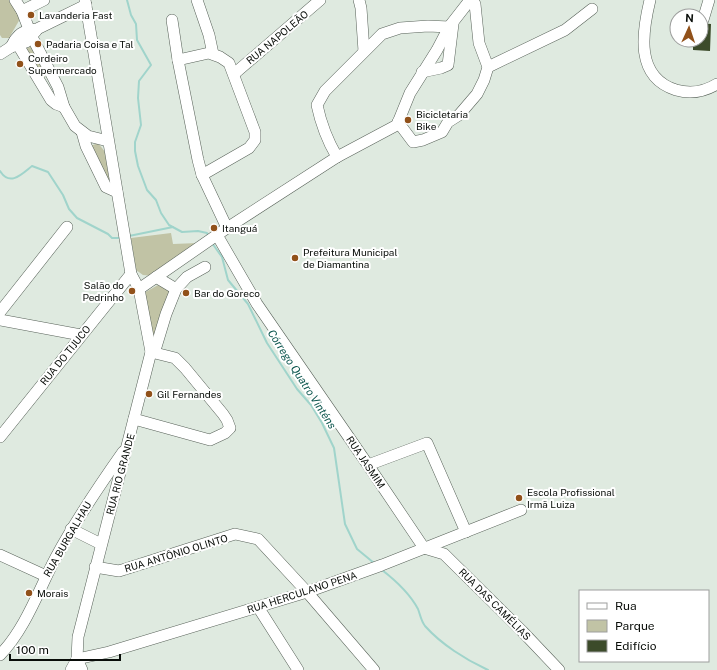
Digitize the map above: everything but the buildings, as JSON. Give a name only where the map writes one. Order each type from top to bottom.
[{"type":"street","points":[[15,0],[33,32],[58,87],[64,107],[75,126],[88,136],[108,141]]},
{"type":"street","points":[[22,11],[44,0]]},
{"type":"street","points":[[197,0],[209,35],[213,54]]},
{"type":"street","name":"RUA NAPOLEÃO","points":[[234,74],[310,4],[320,0]]},
{"type":"street","points":[[359,0],[361,8],[364,51]]},
{"type":"street","points":[[139,289],[227,228],[337,157],[397,125],[398,122],[405,103],[422,72],[437,50],[451,25],[471,0],[475,4],[479,43],[488,68],[477,94],[459,114],[448,122],[442,132],[423,140],[413,142],[398,122]]},
{"type":"street","points":[[650,0],[644,39],[647,64],[650,72],[663,84],[685,92],[699,92],[717,84]]},
{"type":"street","points":[[0,54],[14,44],[26,42],[33,32],[85,3]]},
{"type":"street","name":"RUA RIO GRANDE","points":[[77,659],[78,637],[151,352],[139,289],[131,274],[85,3]]},
{"type":"street","points":[[488,68],[565,30],[592,9]]},
{"type":"street","points":[[172,20],[190,125],[202,175],[227,228]]},
{"type":"street","points":[[337,157],[328,142],[322,127],[317,105],[325,91],[382,34],[400,28],[451,25]]},
{"type":"street","points":[[422,72],[448,65],[451,25]]},
{"type":"street","points":[[14,44],[51,100],[64,107]]},
{"type":"street","points":[[178,60],[208,53],[213,54],[229,63],[253,126],[255,140],[249,148],[202,175]]},
{"type":"street","points":[[40,84],[52,76]]},
{"type":"street","points":[[82,132],[86,146],[106,187],[117,192]]},
{"type":"street","points":[[0,312],[66,227]]},
{"type":"street","name":"RUA JASMIM","points":[[213,238],[256,304],[424,548]]},
{"type":"street","points":[[178,262],[187,277]]},
{"type":"street","points":[[151,352],[156,347],[166,314],[176,289],[187,277],[205,267]]},
{"type":"street","name":"RUA DO TIJUCO","points":[[0,437],[131,274]]},
{"type":"street","points":[[156,277],[176,289]]},
{"type":"street","points":[[0,320],[81,335]]},
{"type":"street","points":[[134,419],[210,440],[225,433],[230,428],[223,414],[175,358],[151,352]]},
{"type":"street","points":[[368,465],[427,443],[466,532]]},
{"type":"street","name":"RUA BURGALHAU","points":[[0,655],[20,628],[71,529],[94,493],[127,448]]},
{"type":"street","name":"RUA HERCULANO PENA","points":[[77,659],[110,652],[307,592],[521,510]]},
{"type":"street","points":[[71,529],[101,544]]},
{"type":"street","name":"RUA ANTÔNIO OLINTO","points":[[95,567],[119,570],[235,534],[258,540],[307,592],[374,670]]},
{"type":"street","name":"RUA DAS CAMÉLIAS","points":[[424,548],[444,554],[559,670]]},
{"type":"street","points":[[0,555],[46,576]]},
{"type":"street","points":[[258,607],[298,670]]},
{"type":"street","points":[[71,670],[77,659]]},
{"type":"street","points":[[77,659],[82,670]]},
{"type":"green space","points":[[0,0],[12,0],[20,19],[9,38],[2,38],[0,35]]},
{"type":"green space","points":[[34,44],[45,78],[23,51]]},
{"type":"green space","points":[[98,143],[106,153],[110,187],[88,147]]},
{"type":"green space","points":[[171,233],[173,244],[198,243],[153,276],[143,275],[136,270],[131,238]]},
{"type":"green space","points":[[158,285],[172,291],[152,342],[144,293]]},
{"type":"waterway","name":"Córrego Quatro Vinténs","points":[[127,0],[131,15],[136,24],[137,40],[151,65],[139,81],[138,98],[141,125],[135,142],[138,166],[147,190],[156,200],[161,213],[169,225],[182,232],[198,231],[207,233],[208,236]]},
{"type":"waterway","points":[[0,171],[4,176],[12,179],[16,178],[32,166],[48,172],[63,195],[69,209],[77,218],[108,234],[112,238],[120,238]]},
{"type":"waterway","points":[[129,236],[173,227]]},
{"type":"waterway","name":"Córrego Quatro Vinténs","points":[[212,243],[222,257],[228,280],[248,304],[267,343],[297,389],[311,405],[322,423],[334,448],[345,524],[357,549],[374,563]]},
{"type":"waterway","name":"Córrego Quatro Vinténs","points":[[382,570],[411,598],[418,609],[424,624],[431,633],[454,651],[488,670]]},
{"type":"place","name":"Lavanderia Fast","points":[[31,15]]},
{"type":"place","name":"Padaria Coisa e Tal","points":[[38,44]]},
{"type":"place","name":"Cordeiro Supermercado","points":[[20,64]]},
{"type":"place","name":"Bicicletaria Bike","points":[[408,120]]},
{"type":"place","name":"Itanguá","points":[[214,228]]},
{"type":"place","name":"Prefeitura Municipal de Diamantina","points":[[295,258]]},
{"type":"place","name":"Salão do Pedrinho","points":[[132,291]]},
{"type":"place","name":"Bar do Goreco","points":[[186,293]]},
{"type":"place","name":"Gil Fernandes","points":[[149,394]]},
{"type":"place","name":"Escola Profissional Irmã Luiza","points":[[519,498]]},
{"type":"place","name":"Morais","points":[[29,593]]}]
